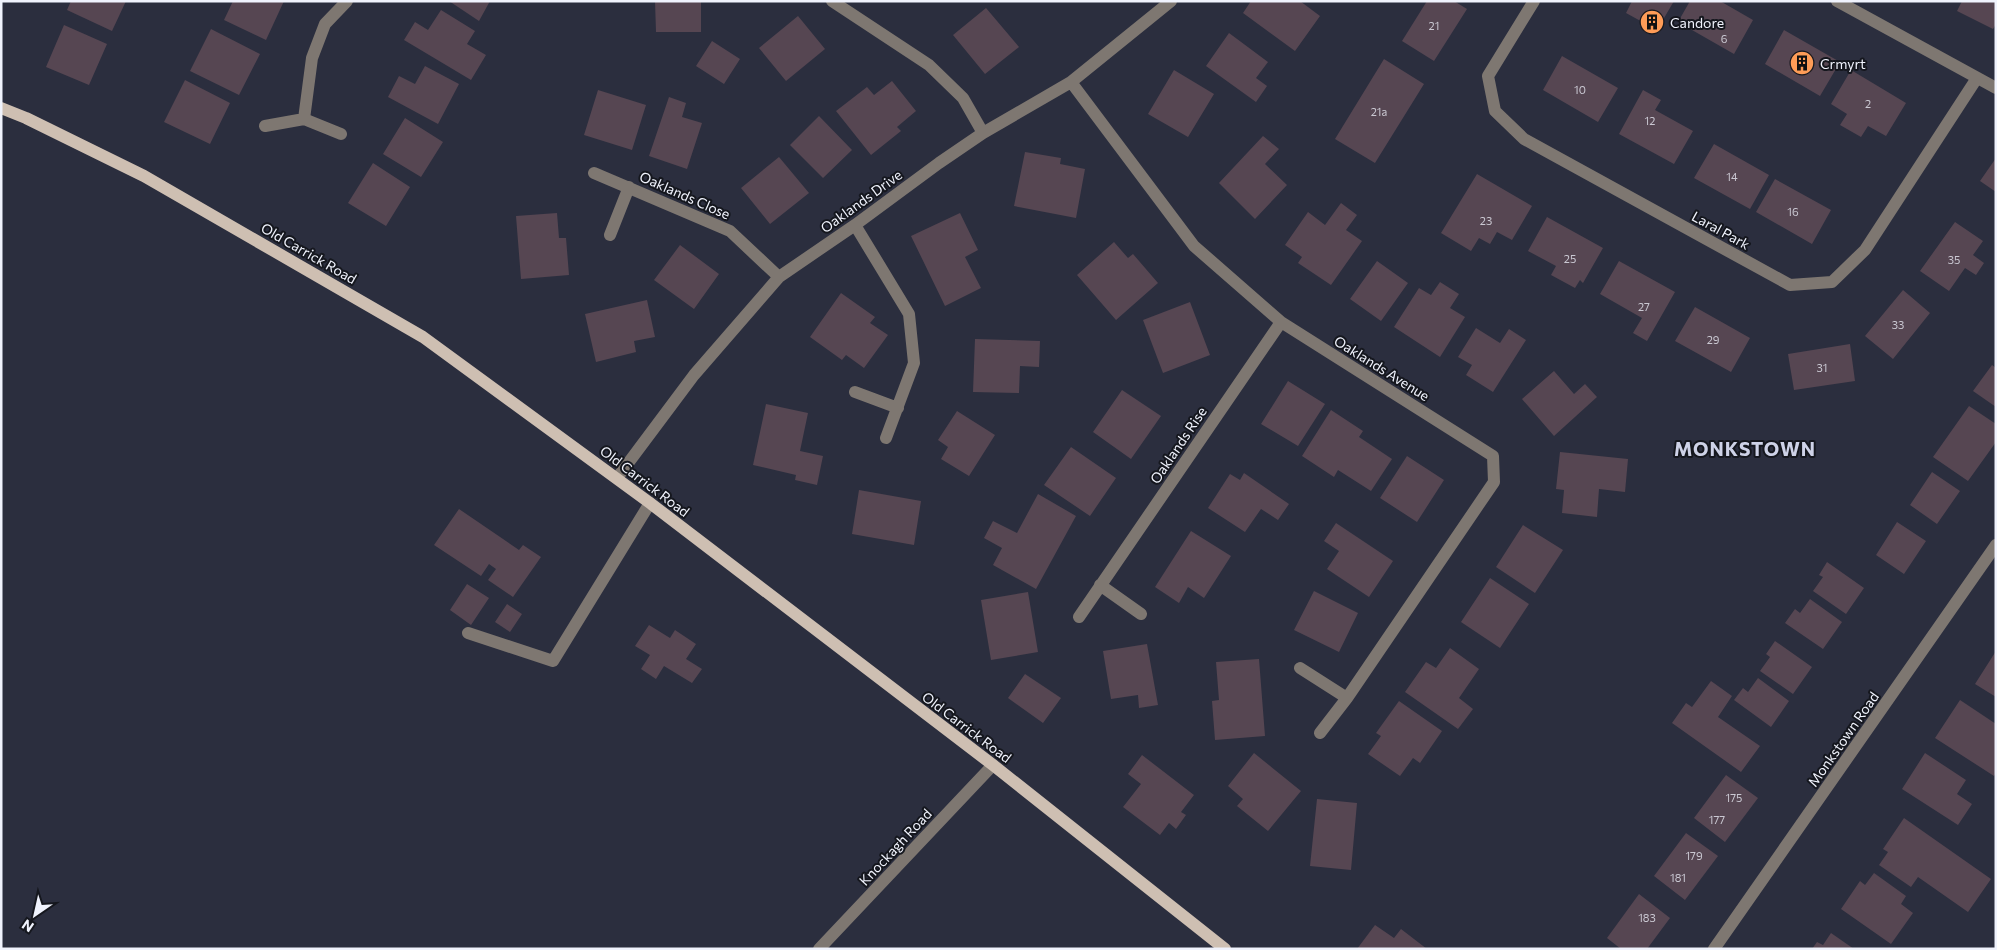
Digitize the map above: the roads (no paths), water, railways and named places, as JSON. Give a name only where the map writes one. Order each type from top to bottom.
[{"type":"main road","name":"Old Carrick Road","points":[[1,108],[26,118],[144,176],[414,332],[650,503],[993,765],[1225,949]]},
{"type":"street","points":[[304,119],[312,58],[325,24],[347,1]]},
{"type":"street","points":[[832,1],[929,65],[963,98],[983,133]]},
{"type":"street","name":"Oaklands Drive","points":[[617,478],[694,375],[779,276],[855,225],[938,163],[983,133],[1071,82],[1171,1]]},
{"type":"street","name":"Laral Park","points":[[1534,1],[1488,76],[1495,111],[1524,139],[1790,286],[1832,282],[1865,250],[1977,78]]},
{"type":"street","points":[[1837,1],[1996,88]]},
{"type":"street","name":"Oaklands Avenue","points":[[1071,82],[1194,246],[1281,322],[1493,456],[1494,482],[1347,698],[1320,733]]},
{"type":"street","points":[[265,126],[304,119],[341,134]]},
{"type":"street","name":"Oaklands Close","points":[[594,173],[730,231],[779,276]]},
{"type":"street","points":[[610,235],[629,187]]},
{"type":"street","points":[[855,225],[909,314],[914,363],[886,438]]},
{"type":"street","name":"Oaklands Rise","points":[[1079,617],[1281,322]]},
{"type":"street","points":[[854,392],[898,408]]},
{"type":"street","points":[[468,633],[553,661],[650,503]]},
{"type":"street","name":"Monkstown Road","points":[[1714,949],[1996,546]]},
{"type":"street","points":[[1100,585],[1141,614]]},
{"type":"street","points":[[1300,668],[1347,698]]},
{"type":"street","name":"Knockagh Road","points":[[819,949],[993,765]]},
{"type":"place","name":"Candore","points":[[1652,22]]},
{"type":"place","name":"Crmyrt","points":[[1802,63]]},
{"type":"district","name":"MONKSTOWN","points":[[1745,448]]}]
